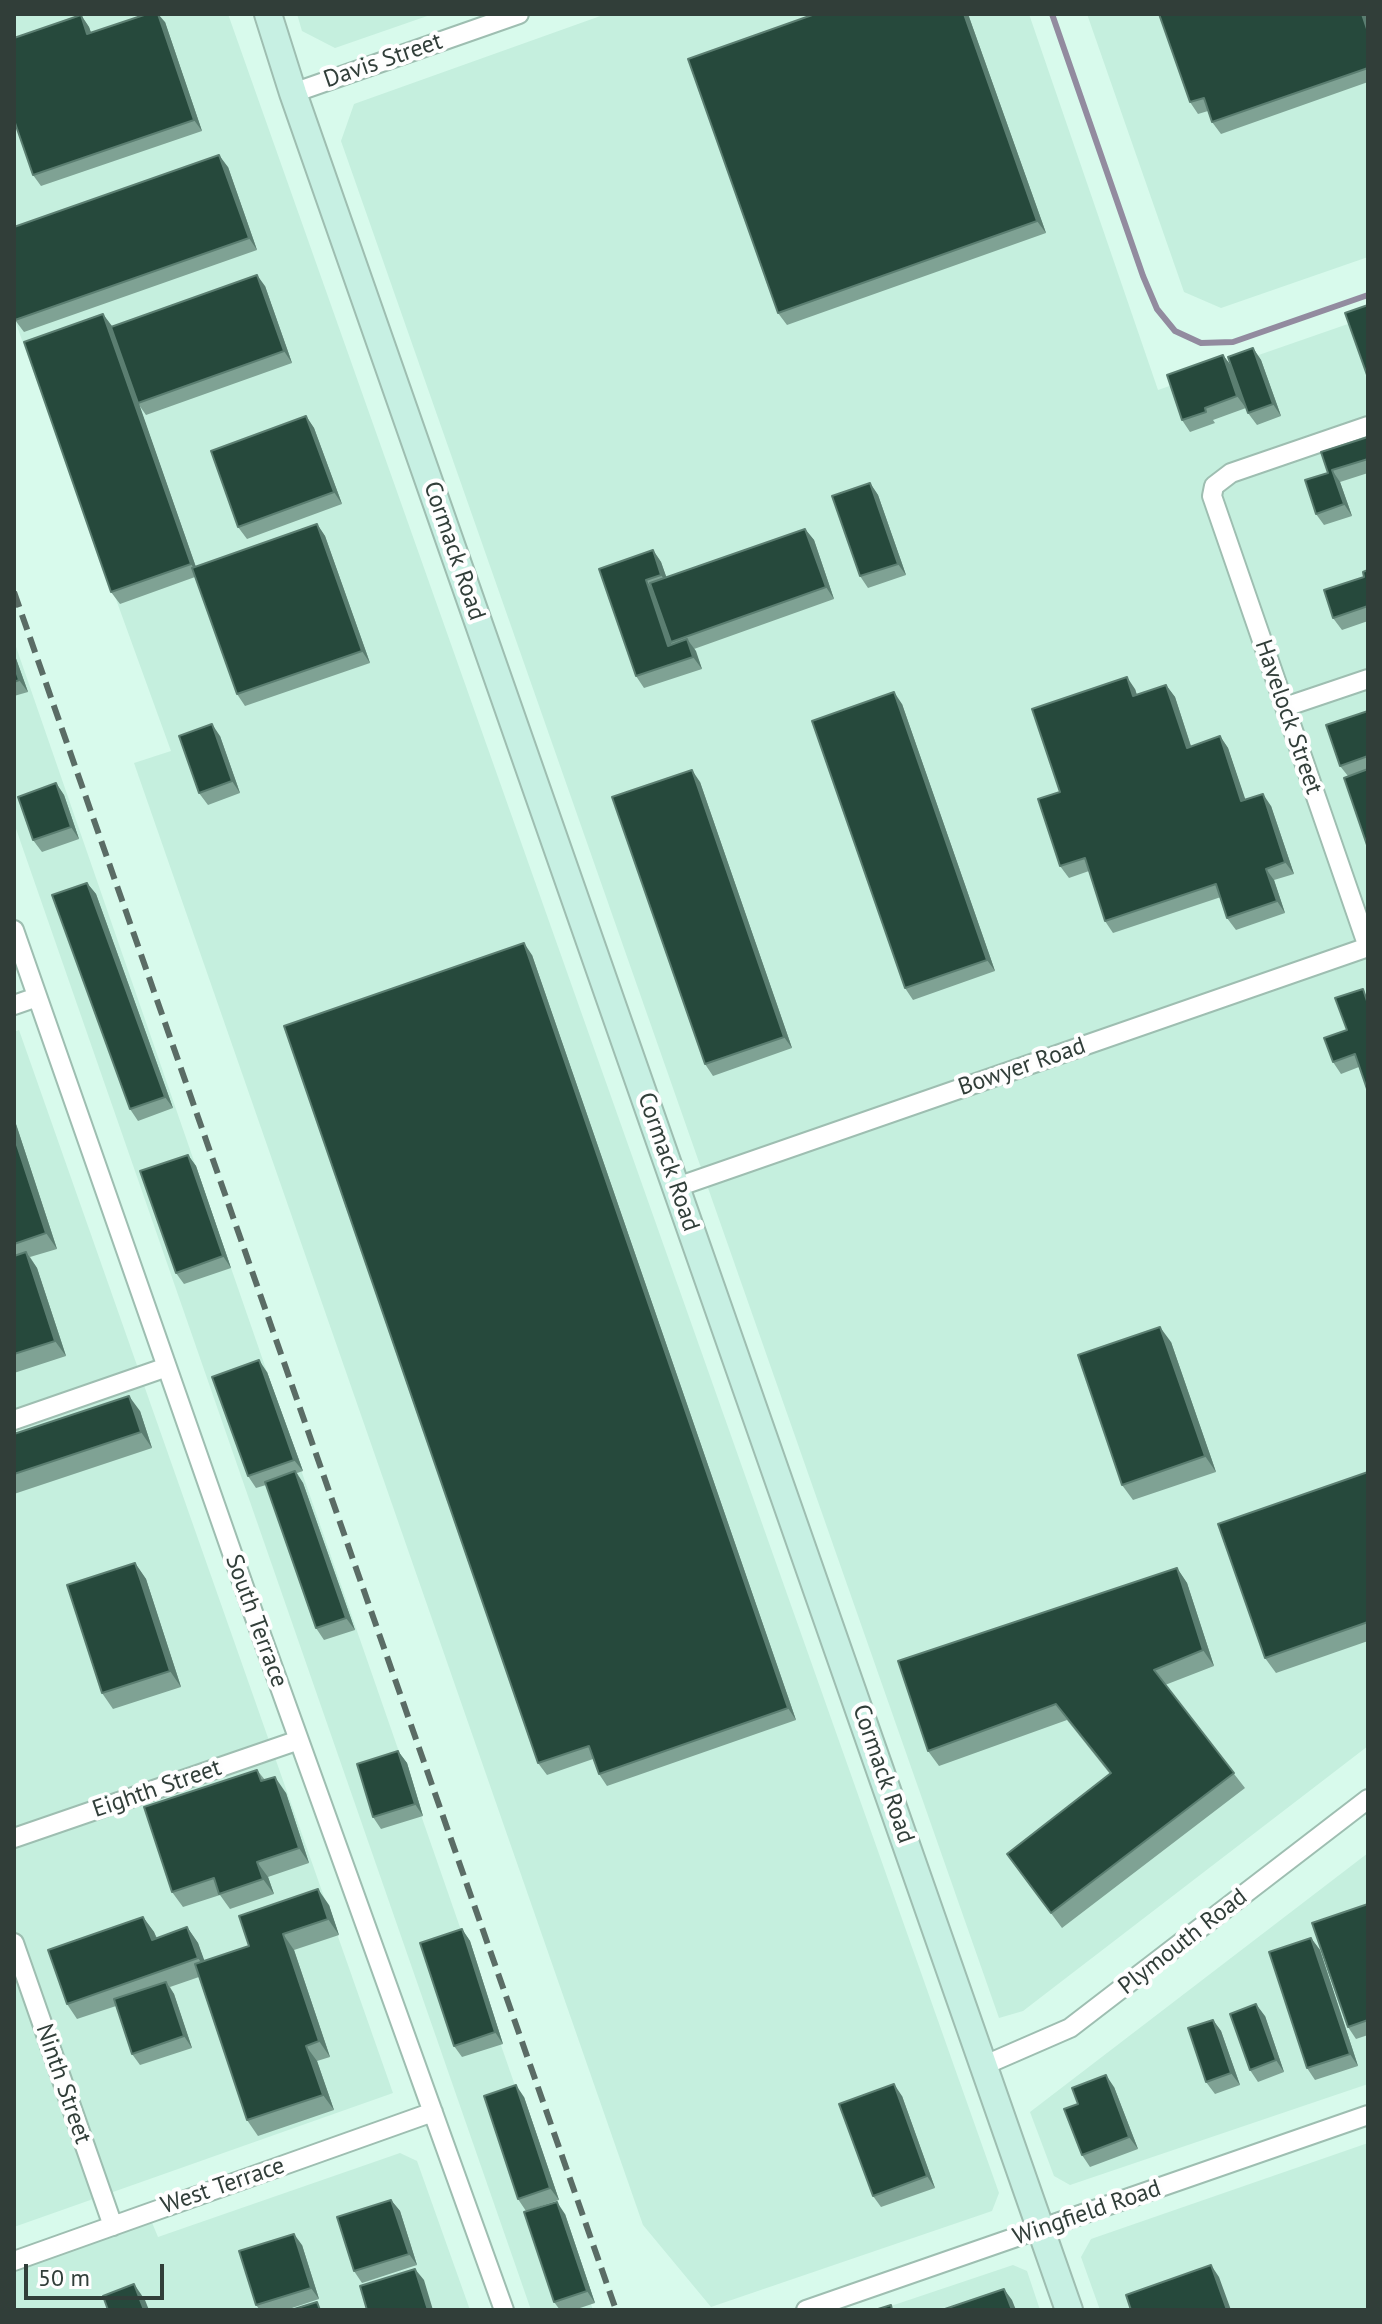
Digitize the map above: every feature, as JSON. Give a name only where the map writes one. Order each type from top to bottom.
[{"type":"street","name":"Cormack Road","points":[[268,14],[293,93],[1069,2310]]},
{"type":"street","name":"Davis Street","points":[[293,93],[519,14]]},
{"type":"street","name":"Havelock Street","points":[[1368,426],[1231,473],[1214,486],[1212,496],[1368,947]]},
{"type":"street","points":[[1285,707],[1368,679]]},
{"type":"street","name":"South Terrace","points":[[14,930],[299,1740],[504,2310]]},
{"type":"street","name":"Bowyer Road","points":[[677,1187],[1368,947]]},
{"type":"street","points":[[14,1005],[37,997]]},
{"type":"street","points":[[14,1420],[167,1367]]},
{"type":"street","name":"Eighth Street","points":[[14,1838],[299,1740]]},
{"type":"street","name":"Plymouth Road","points":[[985,2065],[1070,2028],[1368,1799]]},
{"type":"street","name":"Ninth Street","points":[[14,1943],[113,2226]]},
{"type":"street","name":"West Terrace","points":[[14,2261],[433,2112]]},
{"type":"street","name":"Wingfield Road","points":[[806,2310],[1368,2115]]},
{"type":"shaded area","points":[[14,14],[228,14],[999,2193],[992,2211],[711,2307],[643,2225],[134,763],[171,751],[14,318]]},
{"type":"shaded area","points":[[297,14],[433,14],[335,48],[302,31]]},
{"type":"shaded area","points":[[606,14],[1029,14],[1158,390],[1368,317],[1368,1746],[1023,2011],[999,2018],[341,141],[354,104]]},
{"type":"shaded area","points":[[1087,14],[1368,14],[1368,257],[1221,308],[1184,292]]},
{"type":"shaded area","points":[[14,641],[593,2310],[531,2310],[14,823]]},
{"type":"shaded area","points":[[19,1030],[393,2093],[14,2227],[14,1032]]},
{"type":"shaded area","points":[[1368,1853],[1368,2084],[1070,2185],[1054,2176],[1030,2112]]},
{"type":"shaded area","points":[[1368,2143],[1368,2310],[1100,2310],[1081,2257],[1091,2239]]},
{"type":"shaded area","points":[[400,2153],[417,2161],[470,2310],[14,2310],[14,2261],[148,2213],[158,2237]]},
{"type":"shaded area","points":[[1013,2265],[1027,2271],[1040,2310],[879,2310]]},
{"type":"building","points":[[147,14],[158,14],[194,120],[33,175],[14,120],[14,38],[81,15],[87,34]]},
{"type":"building","points":[[815,14],[964,14],[1037,221],[778,313],[688,59]]},
{"type":"building","points":[[1159,14],[1362,14],[1368,32],[1368,68],[1212,122],[1204,98],[1190,102]]},
{"type":"building","points":[[219,155],[249,238],[15,320],[14,227]]},
{"type":"building","points":[[257,275],[284,351],[138,403],[111,327]]},
{"type":"building","points":[[1368,305],[1368,375],[1367,375],[1345,313]]},
{"type":"building","points":[[103,314],[191,564],[111,592],[24,342]]},
{"type":"building","points":[[1253,348],[1273,404],[1248,413],[1228,357]]},
{"type":"building","points":[[1223,355],[1237,396],[1182,420],[1167,375]]},
{"type":"building","points":[[306,416],[334,492],[238,527],[211,451]]},
{"type":"building","points":[[1368,437],[1368,459],[1332,470],[1344,504],[1316,514],[1305,480],[1328,473],[1321,452]]},
{"type":"building","points":[[870,483],[898,564],[860,576],[832,496]]},
{"type":"building","points":[[317,524],[362,651],[237,694],[192,568]]},
{"type":"building","points":[[805,529],[826,587],[671,642],[650,583]]},
{"type":"building","points":[[653,550],[661,575],[646,580],[668,646],[687,639],[693,657],[636,676],[599,569]]},
{"type":"building","points":[[1368,570],[1368,606],[1333,618],[1324,590],[1364,577],[1363,572]]},
{"type":"building","points":[[14,665],[19,680],[14,682]]},
{"type":"building","points":[[1127,677],[1133,696],[1166,685],[1187,748],[1220,736],[1241,801],[1263,794],[1285,862],[1266,869],[1277,901],[1227,918],[1216,884],[1105,921],[1085,858],[1060,866],[1038,799],[1060,792],[1032,709]]},
{"type":"building","points":[[894,692],[987,960],[905,988],[812,721]]},
{"type":"building","points":[[1368,711],[1368,756],[1340,766],[1326,725]]},
{"type":"building","points":[[212,724],[232,781],[199,793],[179,736]]},
{"type":"building","points":[[1368,769],[1368,848],[1344,778]]},
{"type":"building","points":[[692,770],[784,1037],[705,1064],[612,797]]},
{"type":"building","points":[[56,783],[71,827],[33,840],[18,797]]},
{"type":"building","points":[[87,883],[165,1097],[130,1109],[52,895]]},
{"type":"building","points":[[524,943],[788,1708],[599,1774],[589,1746],[538,1763],[284,1026]]},
{"type":"building","points":[[1363,989],[1368,1004],[1368,1089],[1355,1054],[1333,1062],[1324,1038],[1347,1030],[1335,998]]},
{"type":"building","points":[[14,1136],[46,1233],[14,1244]]},
{"type":"building","points":[[188,1155],[223,1256],[176,1273],[140,1171]]},
{"type":"building","points":[[26,1252],[55,1341],[14,1354],[14,1256]]},
{"type":"building","points":[[1160,1327],[1205,1456],[1122,1485],[1078,1355]]},
{"type":"building","points":[[259,1360],[294,1460],[248,1476],[212,1377]]},
{"type":"building","points":[[129,1396],[141,1432],[14,1474],[14,1434]]},
{"type":"building","points":[[295,1471],[346,1618],[316,1628],[265,1482]]},
{"type":"building","points":[[1368,1472],[1368,1622],[1265,1658],[1218,1524]]},
{"type":"building","points":[[135,1563],[170,1671],[102,1693],[67,1585]]},
{"type":"building","points":[[1177,1568],[1203,1650],[1154,1670],[1234,1773],[1051,1913],[1007,1854],[1111,1773],[1056,1704],[928,1751],[898,1661]]},
{"type":"building","points":[[398,1751],[415,1804],[373,1817],[357,1764]]},
{"type":"building","points":[[257,1770],[261,1781],[275,1777],[299,1848],[257,1862],[263,1879],[219,1894],[214,1878],[172,1892],[144,1807]]},
{"type":"building","points":[[318,1889],[328,1919],[283,1934],[319,2041],[306,2046],[323,2095],[247,2120],[195,1964],[249,1946],[239,1916]]},
{"type":"building","points":[[1368,1904],[1368,2020],[1348,2027],[1312,1923]]},
{"type":"building","points":[[143,1917],[152,1940],[187,1927],[198,1958],[67,2004],[48,1950]]},
{"type":"building","points":[[462,1929],[495,2032],[454,2046],[420,1943]]},
{"type":"building","points":[[1311,1938],[1350,2054],[1307,2068],[1269,1952]]},
{"type":"building","points":[[166,1982],[184,2036],[132,2054],[114,1999]]},
{"type":"building","points":[[1256,2004],[1276,2060],[1250,2070],[1230,2014]]},
{"type":"building","points":[[1213,2020],[1231,2073],[1206,2082],[1188,2028]]},
{"type":"building","points":[[1106,2075],[1129,2137],[1082,2155],[1064,2109],[1078,2104],[1072,2088]]},
{"type":"building","points":[[894,2084],[927,2176],[873,2196],[839,2104]]},
{"type":"building","points":[[516,2085],[550,2188],[518,2199],[484,2096]]},
{"type":"building","points":[[391,2200],[409,2254],[354,2271],[337,2217]]},
{"type":"building","points":[[557,2202],[587,2291],[554,2302],[524,2212]]},
{"type":"building","points":[[294,2234],[311,2288],[256,2305],[239,2251]]},
{"type":"building","points":[[1211,2265],[1227,2310],[1131,2310],[1126,2295]]},
{"type":"building","points":[[415,2269],[428,2310],[367,2310],[360,2286]]},
{"type":"building","points":[[134,2284],[144,2310],[108,2310],[103,2296]]},
{"type":"building","points":[[1004,2289],[1012,2310],[942,2310]]},
{"type":"building","points":[[317,2302],[320,2310],[291,2310]]},
{"type":"building","points":[[891,2305],[892,2310],[875,2310]]},
{"type":"waterway","points":[[1052,14],[1143,276],[1157,309],[1175,331],[1201,343],[1233,342],[1368,295]]},
{"type":"railway","points":[[14,592],[616,2310]]}]
